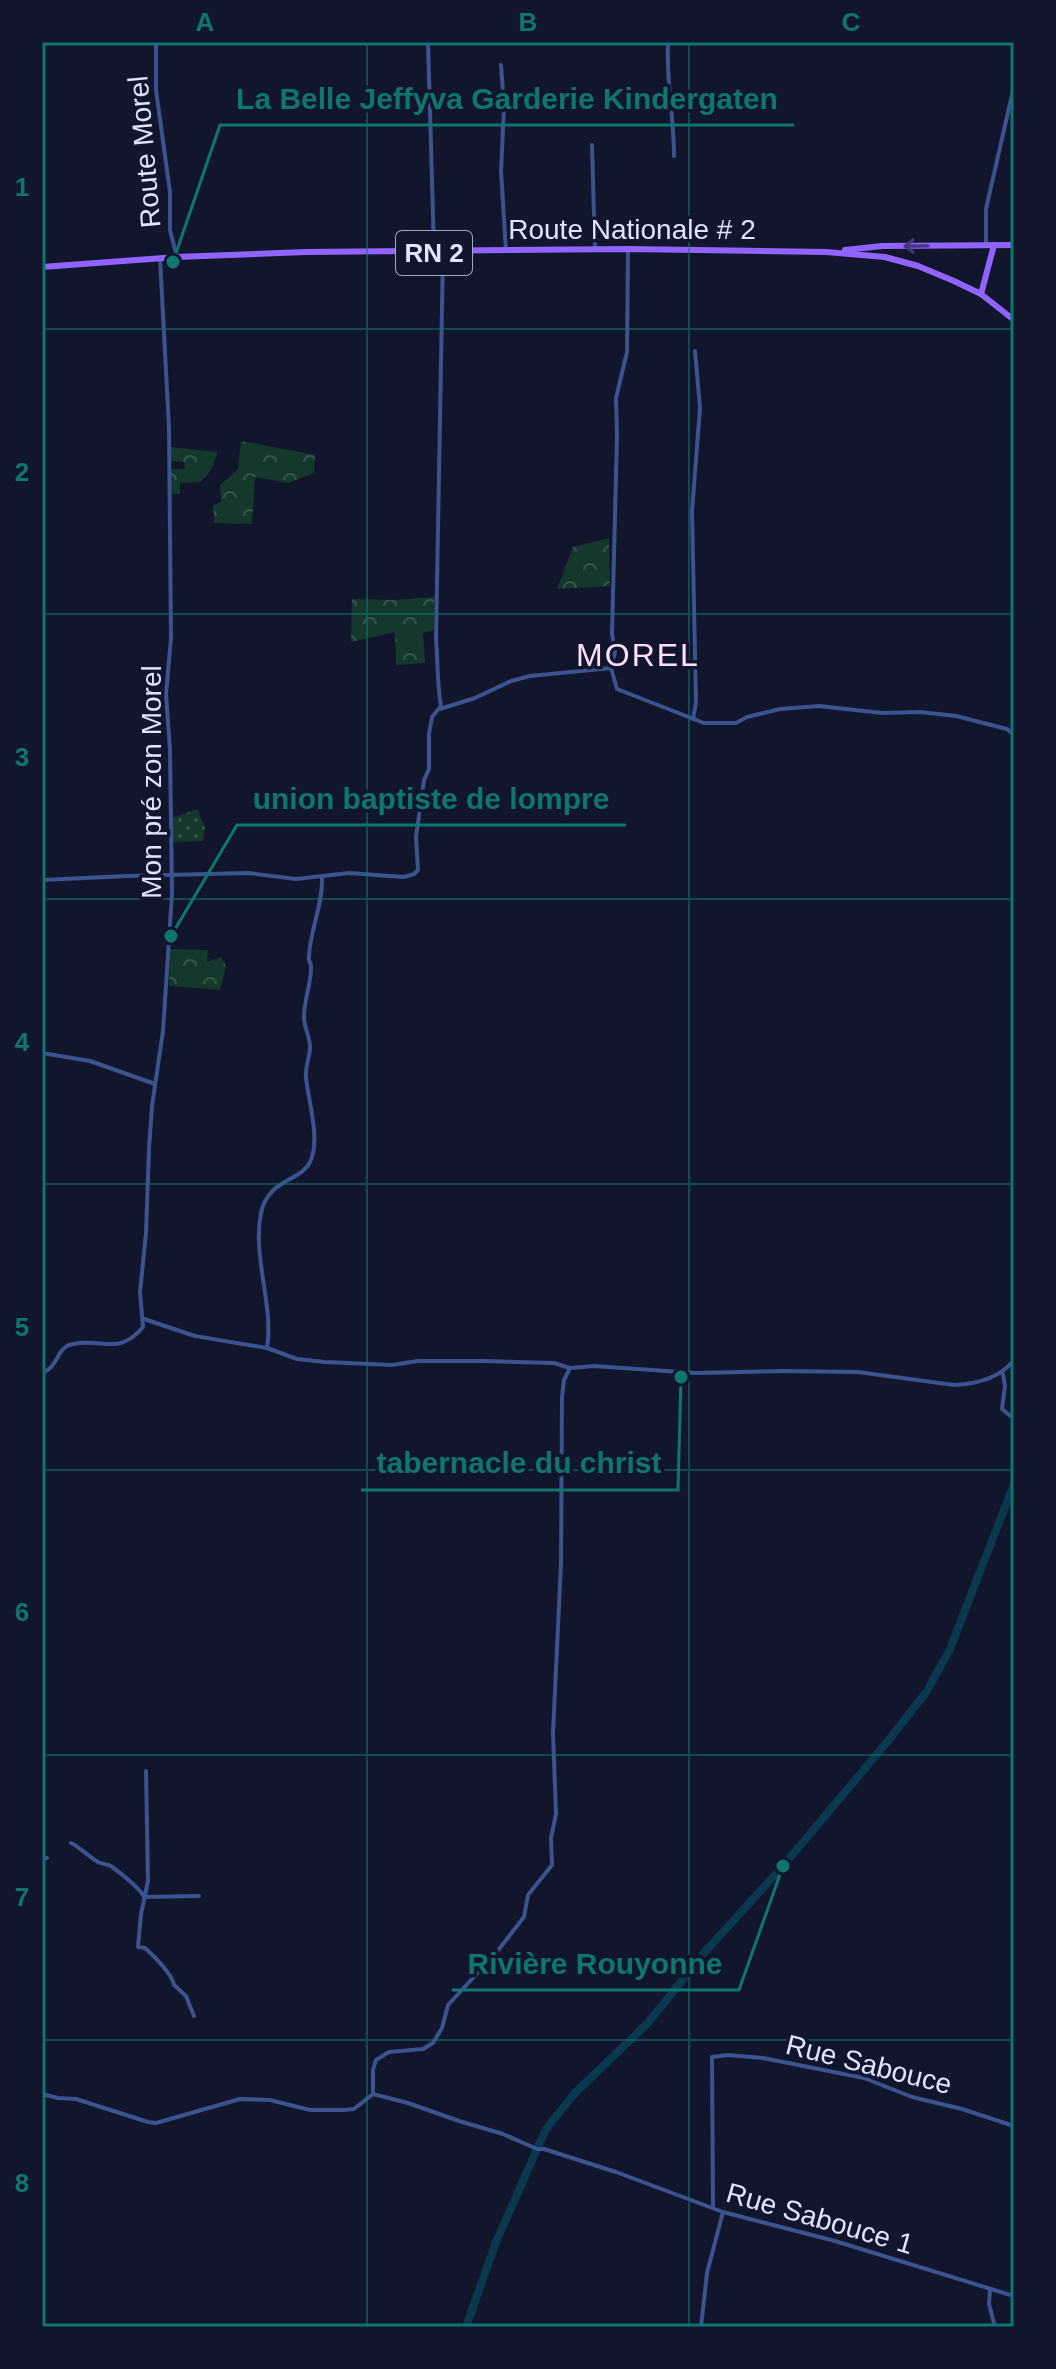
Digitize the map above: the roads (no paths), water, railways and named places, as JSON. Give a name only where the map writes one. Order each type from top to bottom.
[{"type":"main road","points":[[981,294],[990,245]]},
{"type":"main road","points":[[826,252],[882,246],[1014,245]]},
{"type":"main road","name":"Route Nationale # 2","points":[[42,267],[306,252],[628,249],[858,253],[902,261],[954,281],[981,294],[1014,320]]},
{"type":"street","name":"Route Morel","points":[[156,42],[156,90],[170,192],[170,230],[177,257]]},
{"type":"street","points":[[428,42],[434,253]]},
{"type":"street","points":[[668,42],[674,156]]},
{"type":"street","points":[[501,65],[504,107],[501,171],[506,252]]},
{"type":"street","points":[[990,245],[986,209],[1014,86]]},
{"type":"street","points":[[592,145],[595,250]]},
{"type":"street","points":[[628,249],[627,352],[616,398],[612,634],[615,652],[611,668],[617,689],[704,723],[736,723],[780,709],[819,706],[956,716],[1007,729],[1014,735]]},
{"type":"street","points":[[42,880],[248,873],[296,879],[349,873],[404,877],[418,870],[416,837],[424,780],[429,769],[429,734],[432,717],[441,706],[436,640],[443,252]]},
{"type":"street","name":"Mon pré zon Morel","points":[[144,1319],[141,1277],[149,1149],[169,969],[172,875],[166,694],[171,638],[170,447],[160,258]]},
{"type":"street","points":[[693,719],[696,702],[692,511],[700,408],[695,351]]},
{"type":"street","points":[[438,710],[530,676],[611,668]]},
{"type":"street","points":[[267,1348],[269,1334],[262,1280],[261,1215],[264,1203],[272,1192],[288,1178],[303,1172],[311,1161],[313,1148],[313,1120],[306,1073],[310,1044],[304,1017],[311,969],[309,957],[322,878]]},
{"type":"street","points":[[42,1053],[90,1061],[155,1084]]},
{"type":"street","points":[[42,1373],[53,1367],[60,1351],[73,1344],[102,1345],[135,1338],[143,1327],[144,1319],[195,1336],[267,1348],[297,1359],[325,1362],[392,1365],[418,1361],[511,1361],[554,1363],[570,1368],[594,1366],[695,1373],[858,1372],[954,1385],[1003,1374],[1014,1360]]},
{"type":"street","points":[[42,2094],[76,2099],[156,2123],[240,2099],[270,2100],[310,2110],[354,2109],[373,2094],[376,2060],[389,2052],[423,2049],[433,2043],[442,2028],[448,2005],[524,1917],[528,1895],[552,1865],[551,1838],[556,1814],[553,1733],[561,1563],[562,1397],[564,1380],[570,1368]]},
{"type":"street","points":[[1003,1374],[1002,1409],[1014,1419]]},
{"type":"street","points":[[146,1771],[148,1881],[138,1947],[145,1948],[168,1971],[174,1985],[186,1996],[194,2016]]},
{"type":"street","points":[[71,1843],[99,1862],[111,1866],[128,1882],[139,1887],[144,1897]]},
{"type":"street","points":[[144,1897],[199,1896]]},
{"type":"street","name":"Rue Sabouce","points":[[713,2207],[712,2057],[763,2058],[864,2078],[912,2097],[1014,2126]]},
{"type":"street","name":"Rue Sabouce 1","points":[[373,2094],[616,2172],[723,2212],[835,2241],[1014,2296]]},
{"type":"street","points":[[701,2327],[707,2273],[723,2212]]},
{"type":"street","points":[[990,2289],[989,2304],[995,2327]]},
{"type":"waterway","points":[[466,2327],[496,2242],[546,2129],[575,2093],[648,2023],[927,1691],[950,1649],[1014,1484]]},
{"type":"place","name":"La Belle Jeffyva Garderie Kindergaten","points":[[173,262]]},
{"type":"place","name":"union baptiste de lompre","points":[[171,936]]},
{"type":"place","name":"tabernacle du christ","points":[[681,1377]]},
{"type":"place","name":"Rivière Rouyonne","points":[[783,1866]]},
{"type":"district","name":"MOREL","points":[[638,655]]}]
